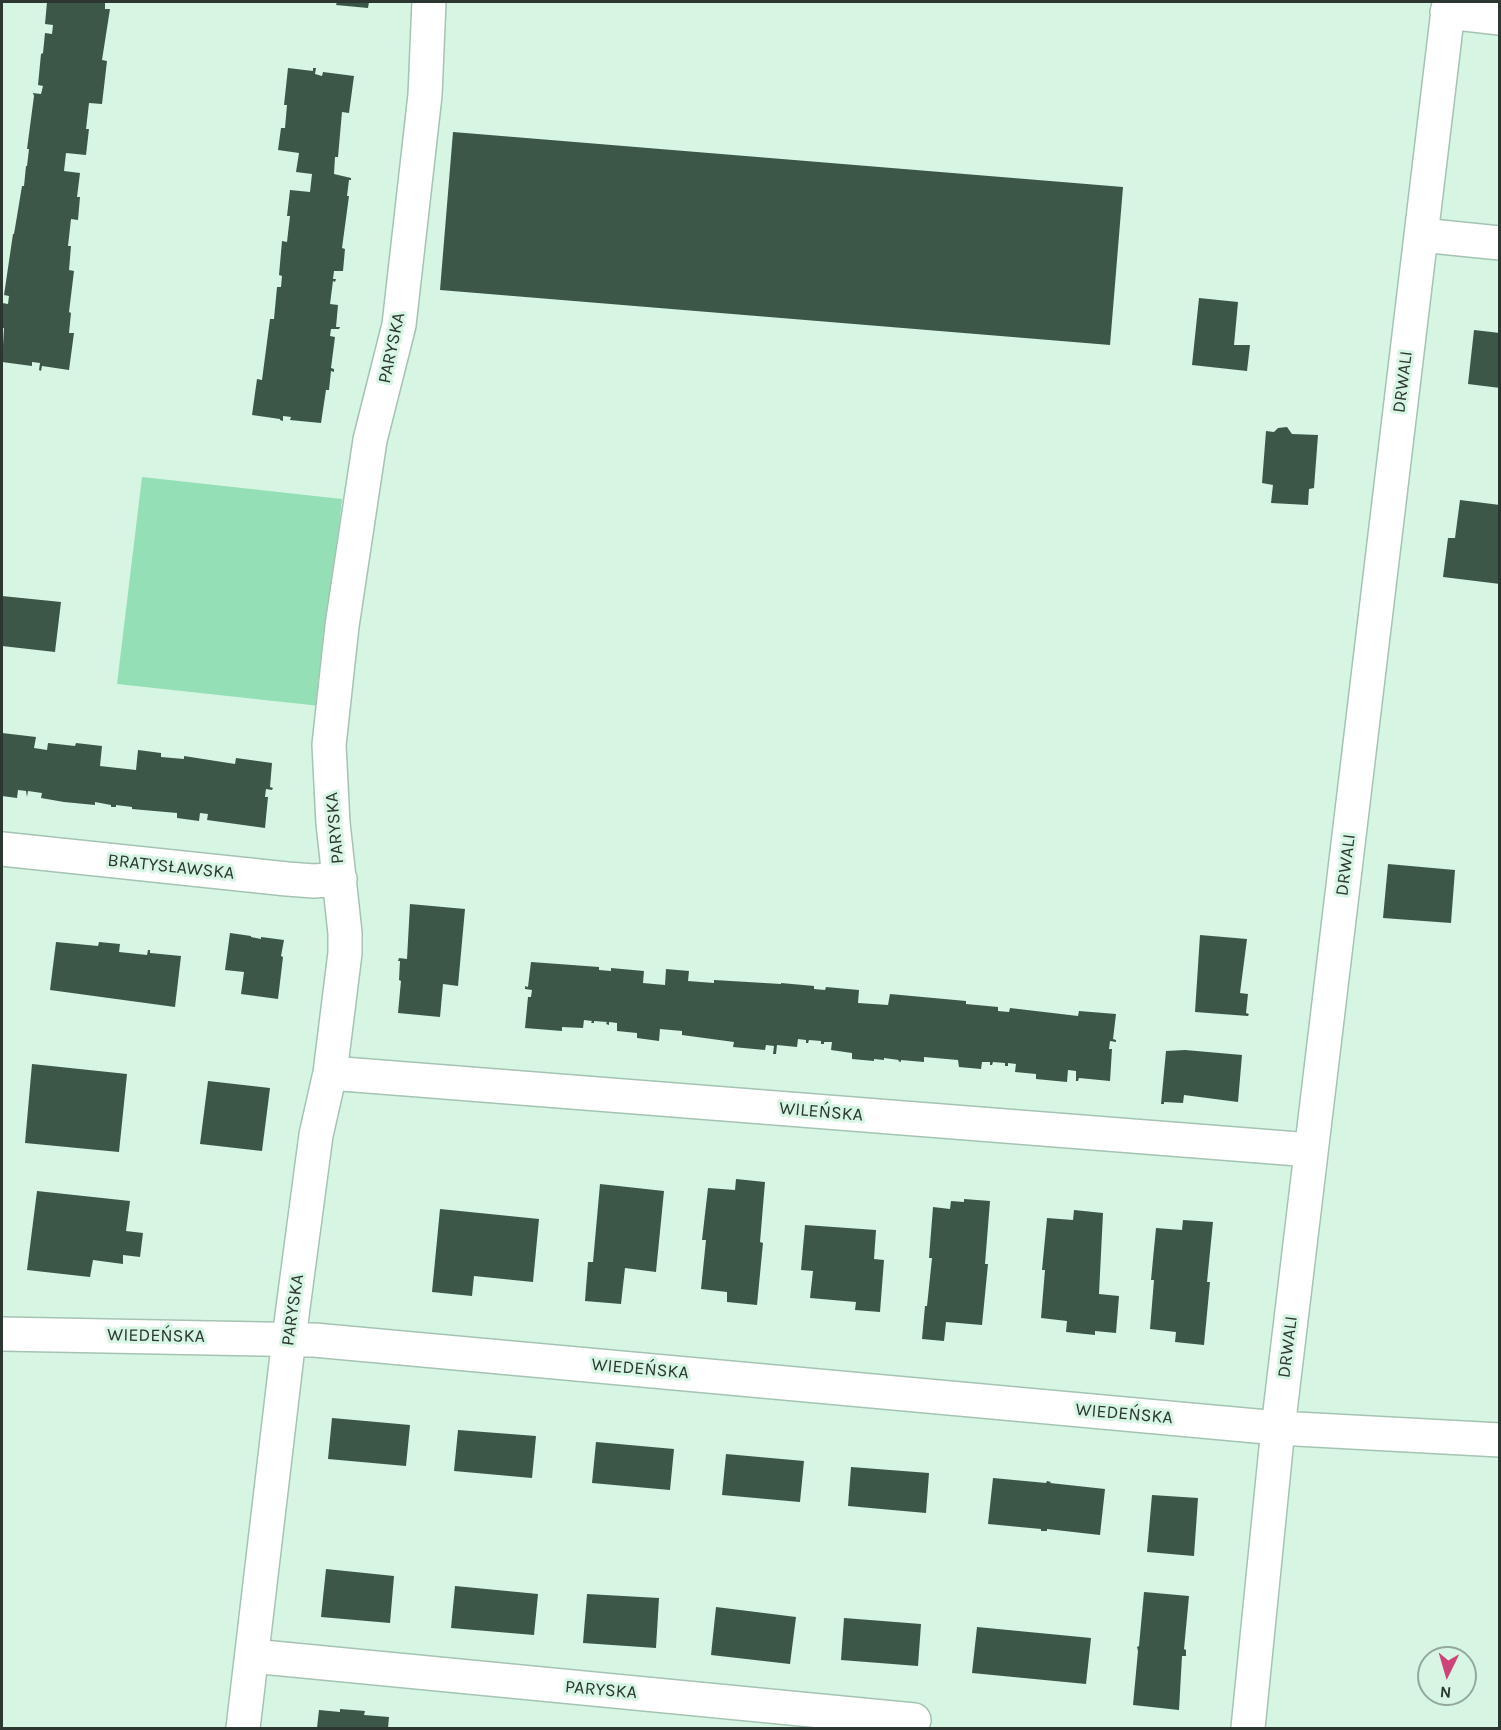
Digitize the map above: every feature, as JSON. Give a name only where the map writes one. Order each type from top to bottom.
[{"type":"street","name":"PARYSKA","points":[[243,1728],[289,1338],[316,1136],[330,1073],[345,953],[345,933],[333,823],[329,745],[342,626],[370,440],[399,325],[425,95],[429,2]]},
{"type":"street","points":[[1448,7],[1500,18]]},
{"type":"street","name":"DRWALI","points":[[1248,1728],[1278,1428],[1448,7]]},
{"type":"street","points":[[1421,235],[1500,243]]},
{"type":"street","name":"BRATYSŁAWSKA","points":[[2,849],[287,879],[314,881],[340,879]]},
{"type":"street","name":"WILEŃSKA","points":[[330,1073],[1311,1150]]},
{"type":"street","name":"WIEDEŃSKA","points":[[2,1334],[289,1338],[1278,1428],[1500,1440]]},
{"type":"street","name":"PARYSKA","points":[[252,1656],[914,1720]]},
{"type":"green space","points":[[142,477],[342,499],[320,706],[117,684]]},
{"type":"building","points":[[47,2],[105,2],[105,9],[110,9],[102,60],[107,61],[102,104],[89,103],[86,155],[66,153],[64,171],[80,173],[77,197],[80,197],[78,220],[71,219],[68,246],[71,246],[69,270],[74,271],[69,333],[74,333],[69,370],[42,366],[41,371],[39,370],[40,363],[32,362],[32,366],[2,362],[4,328],[2,328],[2,303],[8,304],[9,296],[4,295],[13,234],[27,166],[33,93],[41,94],[43,86],[38,85],[41,54],[45,33],[52,34],[53,25],[45,24]]},
{"type":"building","points":[[337,2],[369,2],[368,8],[336,5]]},
{"type":"building","points":[[288,68],[313,71],[313,68],[316,68],[315,74],[322,76],[323,72],[354,76],[349,113],[342,112],[338,157],[335,157],[334,174],[351,178],[351,180],[349,180],[342,248],[345,249],[343,271],[334,271],[333,279],[336,279],[335,282],[333,281],[330,304],[338,305],[336,327],[340,327],[331,329],[330,336],[335,337],[331,368],[334,372],[331,371],[329,390],[326,390],[321,423],[290,420],[291,417],[283,416],[283,421],[252,415],[257,379],[262,380],[270,319],[274,319],[277,287],[281,287],[282,276],[279,275],[282,241],[287,242],[290,190],[310,192],[312,174],[296,172],[299,153],[278,150],[281,128],[285,128],[287,105],[284,105]]},
{"type":"building","points":[[453,132],[1123,187],[1110,345],[440,290]]},
{"type":"building","points":[[1199,298],[1238,302],[1234,345],[1250,345],[1247,371],[1192,365]]},
{"type":"building","points":[[1474,330],[1500,333],[1500,388],[1468,384]]},
{"type":"building","points":[[1287,427],[1292,434],[1318,435],[1314,488],[1309,489],[1308,505],[1271,503],[1273,485],[1262,483],[1266,431],[1274,432],[1278,428]]},
{"type":"building","points":[[1460,500],[1500,505],[1500,584],[1443,577],[1448,538],[1455,538]]},
{"type":"building","points":[[2,596],[61,602],[55,652],[2,646]]},
{"type":"building","points":[[2,733],[36,737],[34,748],[47,750],[48,743],[102,746],[100,766],[136,770],[138,750],[161,753],[161,757],[184,759],[184,756],[235,764],[236,758],[272,763],[270,787],[273,788],[272,790],[266,789],[265,797],[268,797],[265,828],[207,820],[208,814],[200,813],[199,821],[177,818],[177,813],[132,809],[132,807],[116,805],[116,807],[111,807],[111,805],[95,802],[95,805],[64,802],[41,798],[42,793],[28,791],[27,797],[26,791],[18,790],[17,798],[2,796]]},
{"type":"building","points":[[1388,864],[1455,870],[1451,923],[1383,918]]},
{"type":"building","points":[[410,904],[465,909],[458,986],[443,984],[440,1017],[398,1013],[401,981],[399,980],[400,961],[398,961],[399,958],[407,959]]},
{"type":"building","points":[[230,933],[261,939],[261,937],[284,940],[278,999],[241,994],[244,972],[225,970]]},
{"type":"building","points":[[1200,935],[1247,939],[1240,993],[1248,994],[1246,1013],[1249,1014],[1248,1016],[1195,1012]]},
{"type":"building","points":[[56,942],[98,946],[99,942],[120,944],[119,952],[147,955],[150,950],[150,953],[181,956],[175,1007],[50,990]]},
{"type":"building","points":[[531,962],[599,967],[599,970],[611,971],[611,968],[644,971],[643,983],[665,985],[666,969],[689,971],[688,981],[781,983],[814,986],[814,989],[825,990],[826,987],[859,990],[858,1003],[888,1005],[890,994],[966,1001],[966,1004],[998,1007],[998,1011],[1009,1012],[1010,1008],[1078,1016],[1079,1011],[1116,1014],[1113,1039],[1116,1042],[1110,1041],[1109,1049],[1112,1049],[1110,1081],[1079,1078],[1076,1081],[1076,1071],[1068,1070],[1067,1082],[1036,1079],[1036,1074],[1015,1072],[1016,1064],[1008,1063],[1008,1066],[1005,1066],[1005,1063],[993,1062],[990,1065],[990,1062],[982,1062],[981,1069],[959,1067],[958,1060],[924,1057],[924,1062],[901,1060],[901,1062],[884,1058],[884,1060],[874,1059],[874,1061],[852,1059],[852,1053],[831,1050],[832,1042],[821,1044],[821,1041],[809,1040],[806,1043],[806,1040],[798,1039],[797,1047],[777,1045],[776,1054],[773,1054],[774,1046],[766,1045],[765,1050],[733,1047],[734,1042],[682,1035],[682,1031],[660,1029],[659,1041],[637,1038],[637,1033],[617,1031],[617,1023],[609,1022],[609,1025],[606,1024],[607,1022],[594,1021],[591,1023],[592,1021],[584,1020],[583,1028],[562,1027],[562,1031],[525,1028],[528,997],[531,997],[532,990],[525,989],[525,986],[528,987]]},
{"type":"building","points":[[1185,1050],[1242,1055],[1238,1102],[1184,1095],[1183,1103],[1164,1102],[1161,1104],[1166,1051]]},
{"type":"building","points":[[32,1064],[127,1074],[119,1152],[25,1143]]},
{"type":"building","points":[[208,1081],[270,1088],[262,1151],[200,1144]]},
{"type":"building","points":[[736,1179],[765,1182],[760,1242],[763,1243],[757,1305],[727,1302],[727,1292],[701,1289],[706,1240],[702,1240],[708,1188],[735,1190]]},
{"type":"building","points":[[600,1184],[664,1191],[656,1272],[625,1268],[621,1304],[585,1301],[588,1262],[593,1262]]},
{"type":"building","points":[[37,1191],[130,1201],[126,1231],[143,1233],[140,1257],[123,1255],[123,1264],[93,1260],[90,1277],[27,1270]]},
{"type":"building","points":[[964,1199],[990,1201],[985,1264],[988,1264],[982,1325],[946,1322],[944,1341],[922,1339],[932,1258],[929,1258],[933,1207],[950,1209],[951,1201],[964,1202]]},
{"type":"building","points":[[440,1209],[539,1219],[533,1282],[474,1276],[472,1296],[432,1292]]},
{"type":"building","points":[[1074,1210],[1103,1213],[1099,1294],[1119,1296],[1116,1333],[1095,1331],[1095,1335],[1066,1332],[1067,1321],[1041,1318],[1045,1270],[1042,1270],[1047,1218],[1073,1220]]},
{"type":"building","points":[[1183,1220],[1213,1222],[1204,1345],[1175,1342],[1176,1332],[1150,1329],[1154,1280],[1151,1280],[1156,1228],[1182,1230]]},
{"type":"building","points":[[805,1225],[876,1230],[874,1259],[884,1260],[880,1312],[855,1310],[856,1302],[810,1298],[813,1271],[801,1270]]},
{"type":"building","points":[[332,1418],[410,1425],[406,1466],[328,1459]]},
{"type":"building","points":[[458,1430],[536,1436],[532,1478],[454,1471]]},
{"type":"building","points":[[596,1442],[674,1449],[670,1490],[592,1483]]},
{"type":"building","points":[[726,1454],[804,1461],[800,1502],[722,1495]]},
{"type":"building","points":[[851,1467],[929,1473],[926,1513],[848,1506]]},
{"type":"building","points":[[993,1478],[1046,1483],[1047,1481],[1105,1489],[1100,1535],[988,1524]]},
{"type":"building","points":[[1152,1495],[1198,1498],[1194,1556],[1147,1552]]},
{"type":"building","points":[[326,1569],[394,1576],[390,1623],[321,1617]]},
{"type":"building","points":[[455,1586],[538,1594],[534,1635],[451,1628]]},
{"type":"building","points":[[1144,1592],[1189,1596],[1184,1649],[1186,1656],[1182,1656],[1179,1710],[1133,1705]]},
{"type":"building","points":[[587,1594],[659,1598],[656,1648],[583,1643]]},
{"type":"building","points":[[716,1607],[796,1617],[790,1664],[711,1655]]},
{"type":"building","points":[[844,1618],[921,1624],[918,1666],[841,1660]]},
{"type":"building","points":[[977,1627],[1091,1638],[1086,1684],[972,1673]]},
{"type":"building","points":[[340,1709],[365,1711],[364,1715],[389,1717],[388,1728],[317,1728],[319,1710],[340,1712]]}]
